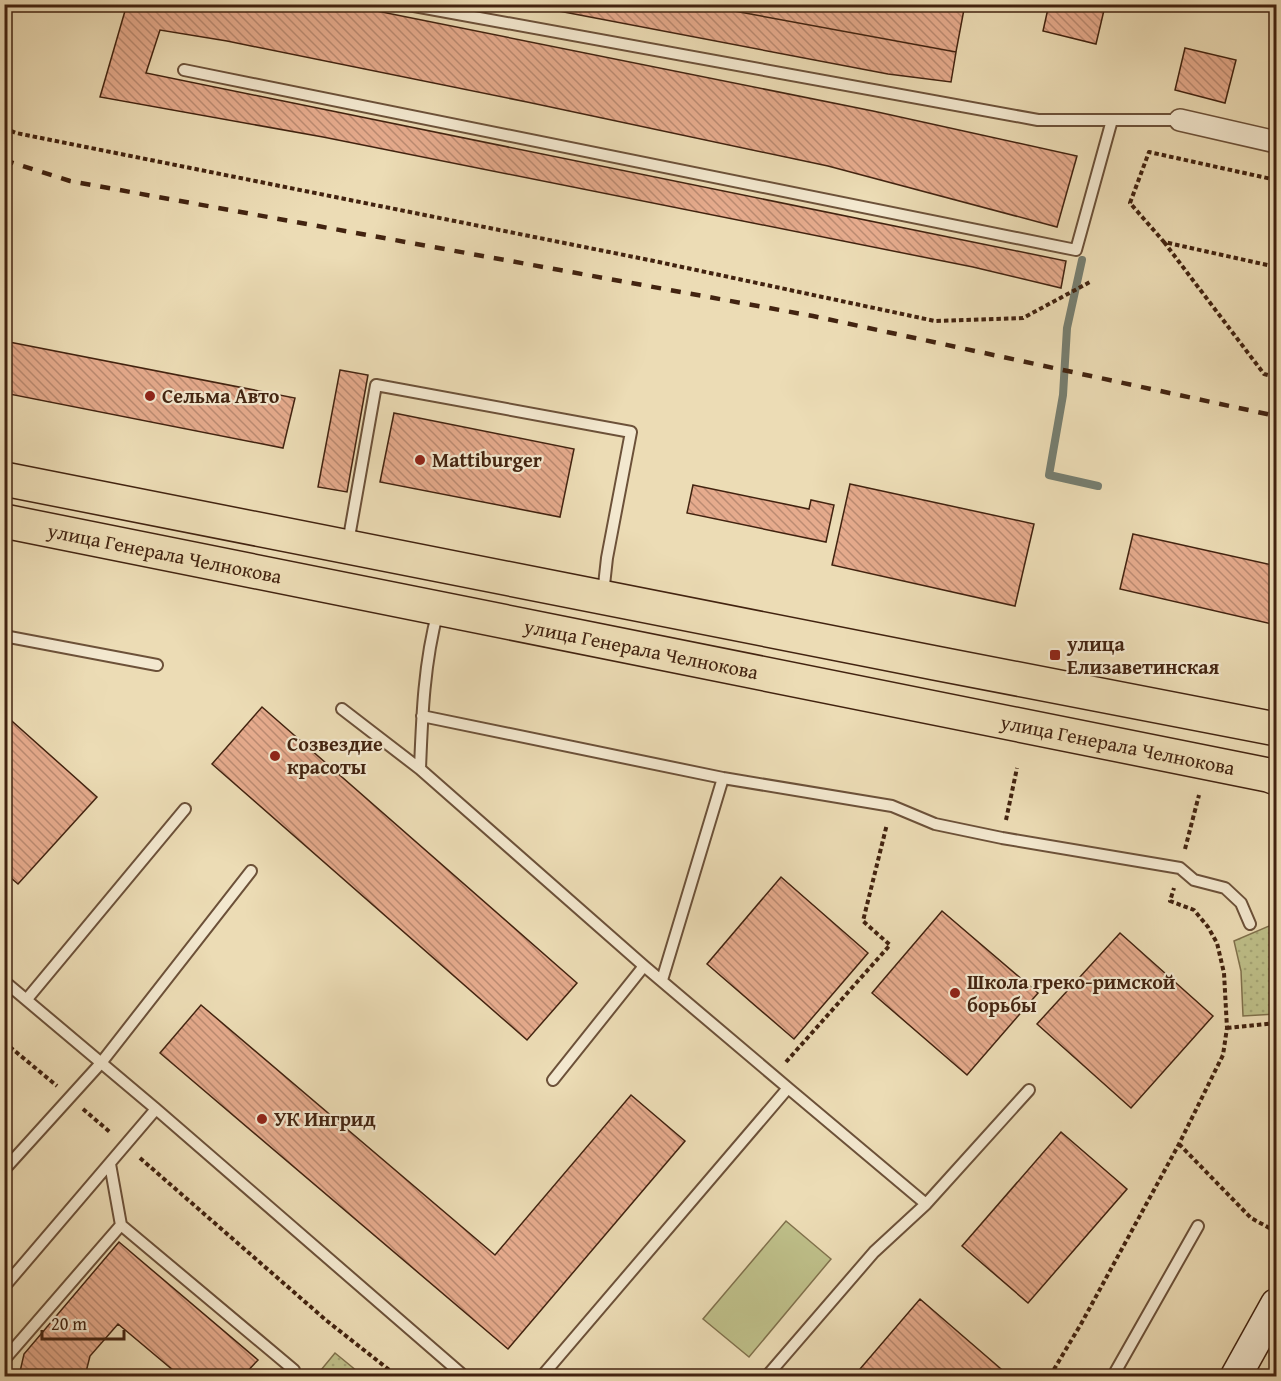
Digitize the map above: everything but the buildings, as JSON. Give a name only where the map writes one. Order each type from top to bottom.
[{"type":"main road","points":[[4,478],[1276,729]]},
{"type":"main road","name":"улица Генерала Челнокова","points":[[4,521],[439,607],[1276,778]]},
{"type":"main road","points":[[1236,1377],[1276,1304]]},
{"type":"street","points":[[1180,120],[1276,142]]},
{"type":"lane","points":[[403,4],[1038,120],[1180,120]]},
{"type":"lane","points":[[184,70],[1076,250],[1113,120]]},
{"type":"lane","points":[[347,547],[376,385],[631,432],[607,558],[603,598]]},
{"type":"lane","points":[[420,769],[422,716],[430,639],[439,607]]},
{"type":"lane","points":[[4,636],[157,665]]},
{"type":"lane","points":[[342,709],[420,769],[644,966],[926,1204]]},
{"type":"lane","points":[[422,716],[723,778],[892,806],[935,824],[1002,838],[1180,868],[1194,880],[1224,888],[1240,903],[1250,924]]},
{"type":"lane","points":[[662,980],[723,778]]},
{"type":"lane","points":[[27,999],[184,809]]},
{"type":"lane","points":[[4,1170],[101,1063],[251,871]]},
{"type":"lane","points":[[553,1080],[644,966]]},
{"type":"lane","points":[[4,981],[156,1109],[464,1377]]},
{"type":"lane","points":[[542,1377],[789,1088]]},
{"type":"lane","points":[[767,1377],[874,1252],[926,1204],[1029,1089]]},
{"type":"lane","points":[[4,1287],[156,1109]]},
{"type":"lane","points":[[110,1164],[121,1226],[294,1370],[289,1377]]},
{"type":"lane","points":[[4,1360],[121,1226]]},
{"type":"lane","points":[[1113,1377],[1198,1226]]},
{"type":"path","points":[[4,128],[16,133],[630,256],[935,321],[1023,318],[1090,282]]},
{"type":"path","points":[[1276,180],[1149,152],[1130,203],[1164,242],[1264,374],[1276,378]]},
{"type":"path","points":[[1164,242],[1276,267]]},
{"type":"path","points":[[1009,803],[1017,768]]},
{"type":"path","points":[[1050,1377],[1179,1144],[1223,1055],[1227,1028],[1224,973],[1217,943],[1194,910],[1170,900],[1199,795]]},
{"type":"path","points":[[773,1076],[890,945],[864,921],[892,806]]},
{"type":"path","points":[[1227,1028],[1276,1023]]},
{"type":"path","points":[[4,1042],[327,1321],[397,1377]]},
{"type":"path","points":[[1179,1144],[1251,1218],[1275,1231]]},
{"type":"green space","points":[[1276,923],[1276,1014],[1243,1016],[1241,971],[1234,941]]},
{"type":"green space","points":[[786,1221],[831,1259],[749,1357],[703,1319]]},
{"type":"green space","points":[[335,1353],[363,1376],[316,1376]]},
{"type":"waterway","points":[[1082,260],[1067,328],[1063,395],[1049,475],[1098,486]]},
{"type":"railway","points":[[4,160],[70,181],[813,316],[1276,416]]},
{"type":"place","name":"Сельма Авто","points":[[150,396]]},
{"type":"place","name":"Mattiburger","points":[[420,460]]},
{"type":"place","name":"улица Елизаветинская","points":[[1055,655]]},
{"type":"place","name":"Созвездие красоты","points":[[275,756]]},
{"type":"place","name":"Школа греко-римской борьбы","points":[[955,993]]},
{"type":"place","name":"УК Ингрид","points":[[262,1119]]}]
